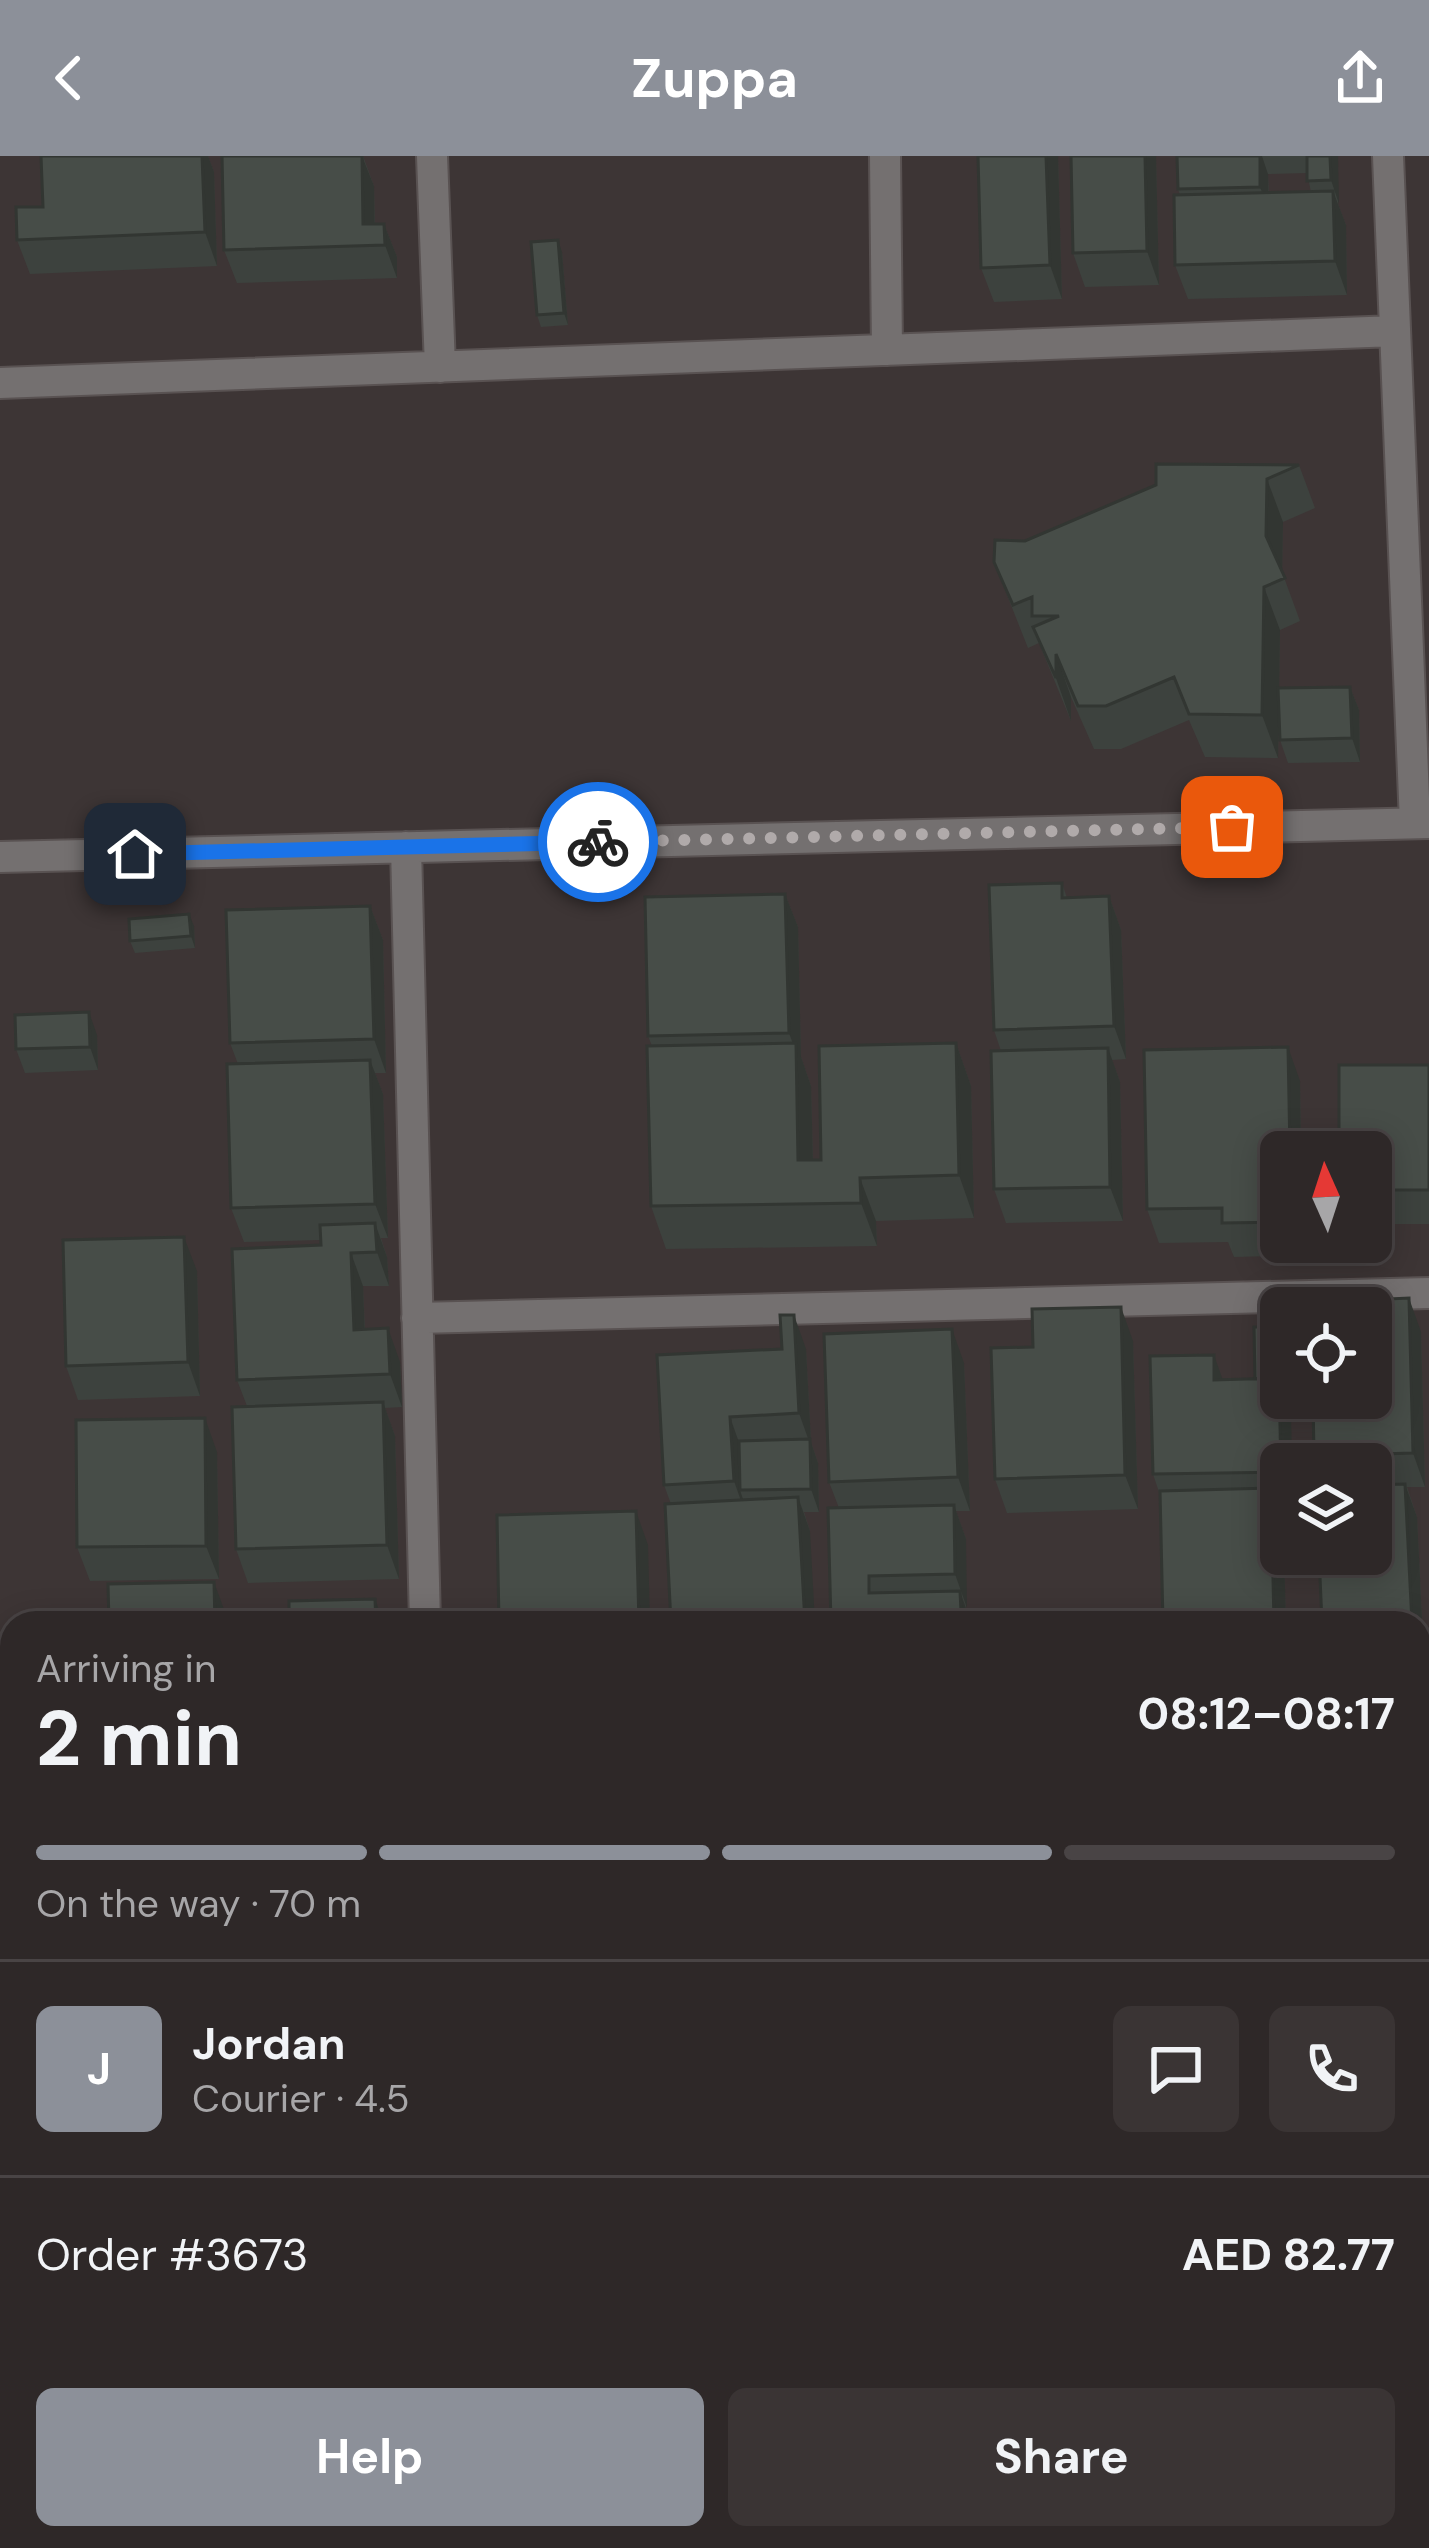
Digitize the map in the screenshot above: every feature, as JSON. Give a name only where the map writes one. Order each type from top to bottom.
[{"type":"street","points":[[432,156],[440,367]]},
{"type":"street","points":[[885,156],[887,350]]},
{"type":"street","points":[[0,857],[1422,823],[1388,156]]},
{"type":"street","points":[[0,383],[1395,331]]},
{"type":"street","points":[[406,847],[425,1611]]},
{"type":"street","points":[[418,1318],[1429,1293]]},
{"type":"building","points":[[41,156],[202,156],[205,232],[17,240],[16,207],[43,207]]},
{"type":"building","points":[[222,156],[362,156],[363,224],[384,224],[385,245],[224,250]]},
{"type":"building","points":[[978,156],[1046,156],[1050,265],[981,268]]},
{"type":"building","points":[[1071,156],[1145,156],[1147,251],[1073,253]]},
{"type":"building","points":[[1177,156],[1260,156],[1260,187],[1178,189]]},
{"type":"building","points":[[1307,156],[1330,156],[1331,180],[1307,181]]},
{"type":"building","points":[[1333,191],[1335,261],[1175,265],[1174,195]]},
{"type":"building","points":[[558,240],[564,313],[537,315],[531,242]]},
{"type":"building","points":[[1156,464],[1299,465],[1267,479],[1266,536],[1285,578],[1264,587],[1262,715],[1189,714],[1174,677],[1106,706],[1078,706],[1056,654],[1056,678],[1033,627],[1059,616],[1032,616],[1032,597],[1013,605],[994,562],[995,540],[1025,541],[1156,485]]},
{"type":"building","points":[[1350,687],[1352,738],[1280,740],[1278,688]]},
{"type":"building","points":[[1062,883],[1062,898],[1109,896],[1114,1026],[994,1030],[989,885]]},
{"type":"building","points":[[785,894],[789,1033],[648,1036],[645,897]]},
{"type":"building","points":[[370,906],[374,1039],[230,1043],[226,910]]},
{"type":"building","points":[[189,914],[191,936],[130,941],[129,919]]},
{"type":"building","points":[[89,1012],[90,1047],[16,1049],[15,1015]]},
{"type":"building","points":[[796,1043],[798,1160],[821,1160],[819,1046],[956,1043],[959,1175],[860,1178],[861,1203],[651,1206],[647,1046]]},
{"type":"building","points":[[1288,1047],[1290,1131],[1260,1131],[1260,1222],[1222,1223],[1222,1208],[1147,1209],[1144,1050]]},
{"type":"building","points":[[1108,1048],[1110,1187],[994,1189],[991,1051]]},
{"type":"building","points":[[370,1060],[375,1204],[231,1208],[227,1064]]},
{"type":"building","points":[[1339,1065],[1429,1065],[1429,1190],[1392,1190],[1392,1131],[1339,1131]]},
{"type":"building","points":[[375,1223],[377,1252],[351,1253],[354,1330],[388,1328],[390,1374],[237,1380],[232,1249],[321,1245],[320,1225]]},
{"type":"building","points":[[184,1237],[188,1362],[66,1366],[63,1240]]},
{"type":"building","points":[[1409,1298],[1413,1453],[1392,1454],[1392,1443],[1314,1443],[1313,1419],[1392,1419],[1392,1299]]},
{"type":"building","points":[[1121,1307],[1125,1475],[995,1479],[991,1348],[1033,1347],[1032,1309]]},
{"type":"building","points":[[780,1315],[794,1315],[799,1413],[730,1417],[734,1481],[664,1485],[657,1355],[782,1349]]},
{"type":"building","points":[[1254,1327],[1260,1327],[1260,1379],[1255,1379]]},
{"type":"building","points":[[952,1329],[958,1477],[829,1482],[824,1334]]},
{"type":"building","points":[[1214,1355],[1214,1380],[1260,1379],[1260,1419],[1280,1419],[1280,1443],[1260,1443],[1260,1472],[1153,1474],[1150,1356]]},
{"type":"building","points":[[383,1402],[387,1545],[236,1549],[232,1407]]},
{"type":"building","points":[[205,1418],[206,1546],[77,1547],[76,1420]]},
{"type":"building","points":[[810,1439],[811,1489],[740,1490],[739,1441]]},
{"type":"building","points":[[1392,1484],[1405,1484],[1411,1611],[1321,1611],[1320,1575],[1392,1575]]},
{"type":"building","points":[[1260,1488],[1260,1575],[1273,1575],[1274,1611],[1163,1611],[1160,1491]]},
{"type":"building","points":[[798,1497],[804,1611],[670,1611],[665,1504]]},
{"type":"building","points":[[954,1505],[955,1574],[869,1576],[869,1593],[960,1591],[961,1611],[831,1611],[828,1508]]},
{"type":"building","points":[[636,1511],[639,1611],[499,1611],[497,1515]]},
{"type":"building","points":[[214,1582],[215,1611],[109,1611],[108,1584]]},
{"type":"building","points":[[375,1599],[376,1611],[289,1611],[289,1601]]},
{"type":"way so far","points":[[598,842],[1232,827]]},
{"type":"route","points":[[135,854],[598,842]]}]
